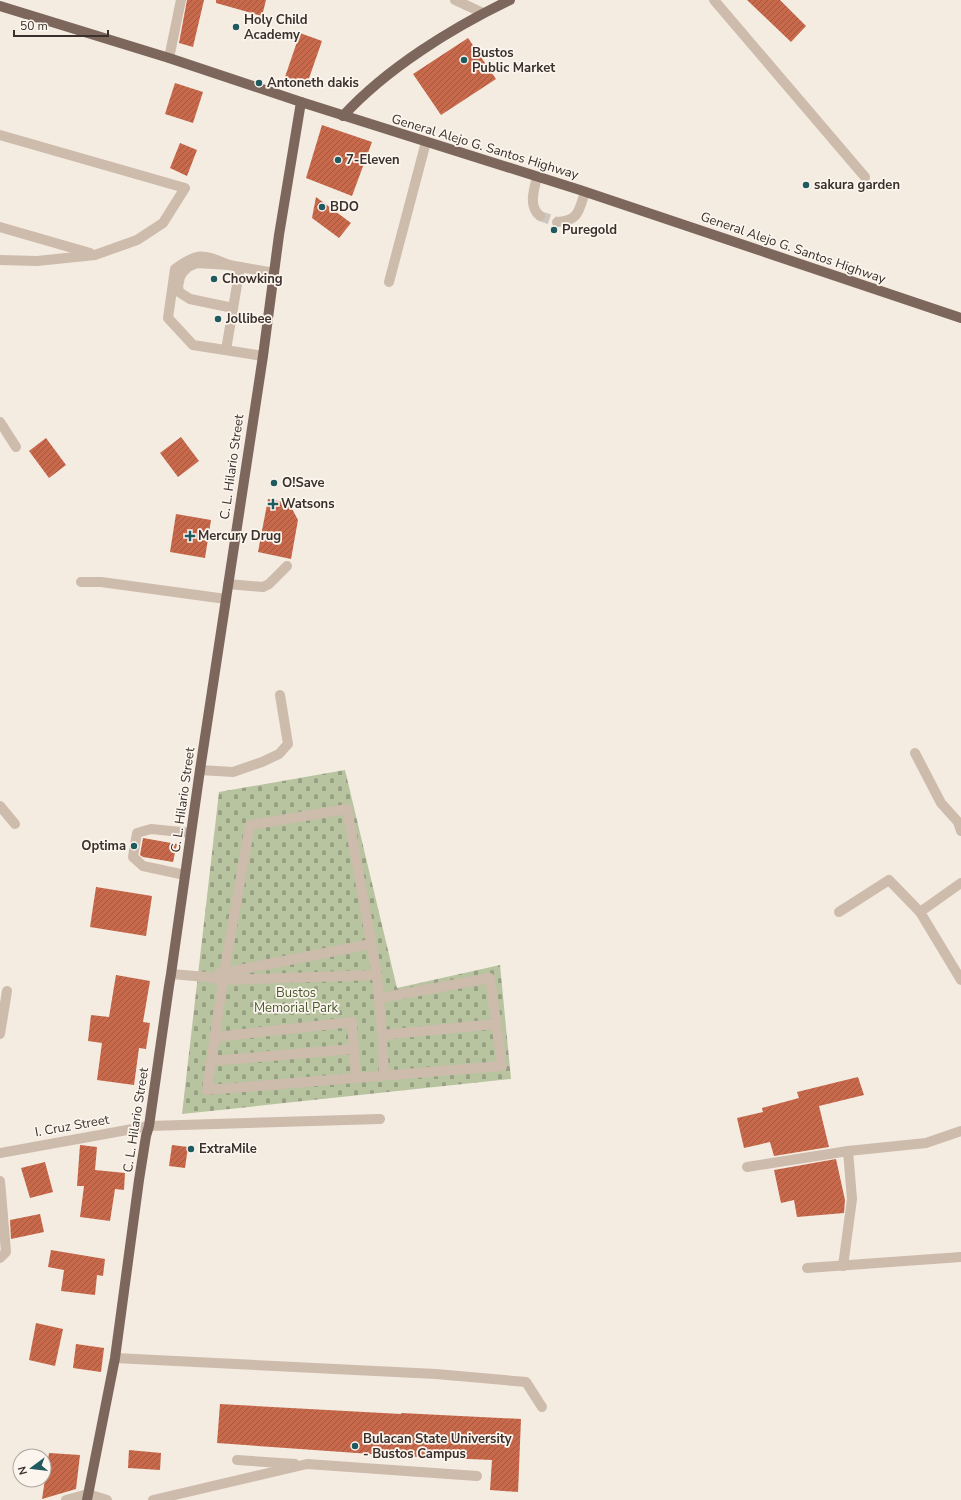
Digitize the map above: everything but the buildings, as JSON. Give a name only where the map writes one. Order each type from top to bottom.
[{"type":"main road","points":[[343,116],[376,84],[418,53],[483,13],[510,0]]},
{"type":"main road","name":"General Alejo G. Santos Highway","points":[[0,6],[169,58],[343,116],[585,192],[961,318]]},
{"type":"main road","name":"C. L. Hilario Street","points":[[88,1497],[115,1358],[168,986],[263,356],[274,273],[301,102]]},
{"type":"street","points":[[169,58],[181,0]]},
{"type":"street","points":[[455,0],[483,13]]},
{"type":"street","points":[[714,0],[865,177]]},
{"type":"street","points":[[0,134],[185,188],[163,223],[137,240],[95,255],[37,261],[0,260]]},
{"type":"street","points":[[389,282],[426,142]]},
{"type":"street","points":[[537,177],[532,197],[536,212],[540,216]]},
{"type":"street","points":[[557,222],[565,222],[574,218],[578,213],[585,192]]},
{"type":"street","points":[[0,227],[95,255]]},
{"type":"street","points":[[229,265],[211,258],[198,256],[187,260],[176,269],[168,318],[193,345],[263,356]]},
{"type":"street","points":[[233,308],[190,299],[179,292],[178,286],[183,272],[188,267],[197,263],[229,265],[274,273]]},
{"type":"street","points":[[226,350],[240,267]]},
{"type":"street","points":[[0,422],[16,447]]},
{"type":"street","points":[[228,584],[263,587],[269,584],[287,566]]},
{"type":"street","points":[[81,582],[101,582],[226,599]]},
{"type":"street","points":[[200,770],[233,772],[262,762],[279,754],[288,744],[280,695]]},
{"type":"street","points":[[915,753],[941,803],[958,822],[961,831]]},
{"type":"street","points":[[0,806],[15,824]]},
{"type":"street","points":[[380,998],[490,978],[502,1066],[207,1090],[223,976],[250,825],[347,808],[377,975],[380,998],[384,1075]]},
{"type":"street","points":[[185,875],[143,866],[133,857],[137,833],[151,829],[191,833]]},
{"type":"street","points":[[839,912],[889,880],[920,912],[961,980]]},
{"type":"street","points":[[920,912],[961,883]]},
{"type":"street","points":[[223,976],[371,944]]},
{"type":"street","points":[[171,974],[207,977],[377,975]]},
{"type":"street","points":[[0,1034],[7,991]]},
{"type":"street","points":[[214,1037],[352,1022],[356,1077]]},
{"type":"street","points":[[382,1035],[496,1024]]},
{"type":"street","points":[[211,1061],[354,1049]]},
{"type":"street","name":"I. Cruz Street","points":[[0,1153],[149,1126],[380,1119]]},
{"type":"street","points":[[747,1167],[848,1151],[926,1143],[961,1131]]},
{"type":"street","points":[[843,1266],[852,1199],[848,1151]]},
{"type":"street","points":[[0,1180],[6,1252],[0,1258]]},
{"type":"street","points":[[807,1268],[961,1257]]},
{"type":"street","points":[[115,1358],[436,1374],[526,1382],[542,1407]]},
{"type":"street","points":[[237,1460],[477,1476]]},
{"type":"street","points":[[153,1500],[307,1464]]},
{"type":"street","points":[[66,1500],[88,1497],[107,1500]]},
{"type":"green space","name":"Bustos Memorial Park","points":[[345,770],[397,988],[500,965],[511,1079],[182,1114],[219,792]]},
{"type":"tunnel","points":[[540,216],[557,222]]},
{"type":"place","name":"Holy Child Academy","points":[[236,27]]},
{"type":"place","name":"Bustos Public Market","points":[[464,60]]},
{"type":"place","name":"Antoneth dakis","points":[[259,83]]},
{"type":"place","name":"7-Eleven","points":[[338,160]]},
{"type":"place","name":"sakura garden","points":[[806,185]]},
{"type":"place","name":"BDO","points":[[322,207]]},
{"type":"place","name":"Puregold","points":[[554,230]]},
{"type":"place","name":"Chowking","points":[[214,279]]},
{"type":"place","name":"Jollibee","points":[[218,319]]},
{"type":"place","name":"O!Save","points":[[274,483]]},
{"type":"place","name":"Watsons","points":[[273,504]]},
{"type":"place","name":"Mercury Drug","points":[[190,536]]},
{"type":"place","name":"Optima","points":[[134,846]]},
{"type":"place","name":"ExtraMile","points":[[191,1149]]},
{"type":"place","name":"Bulacan State University - Bustos Campus","points":[[355,1446]]}]
